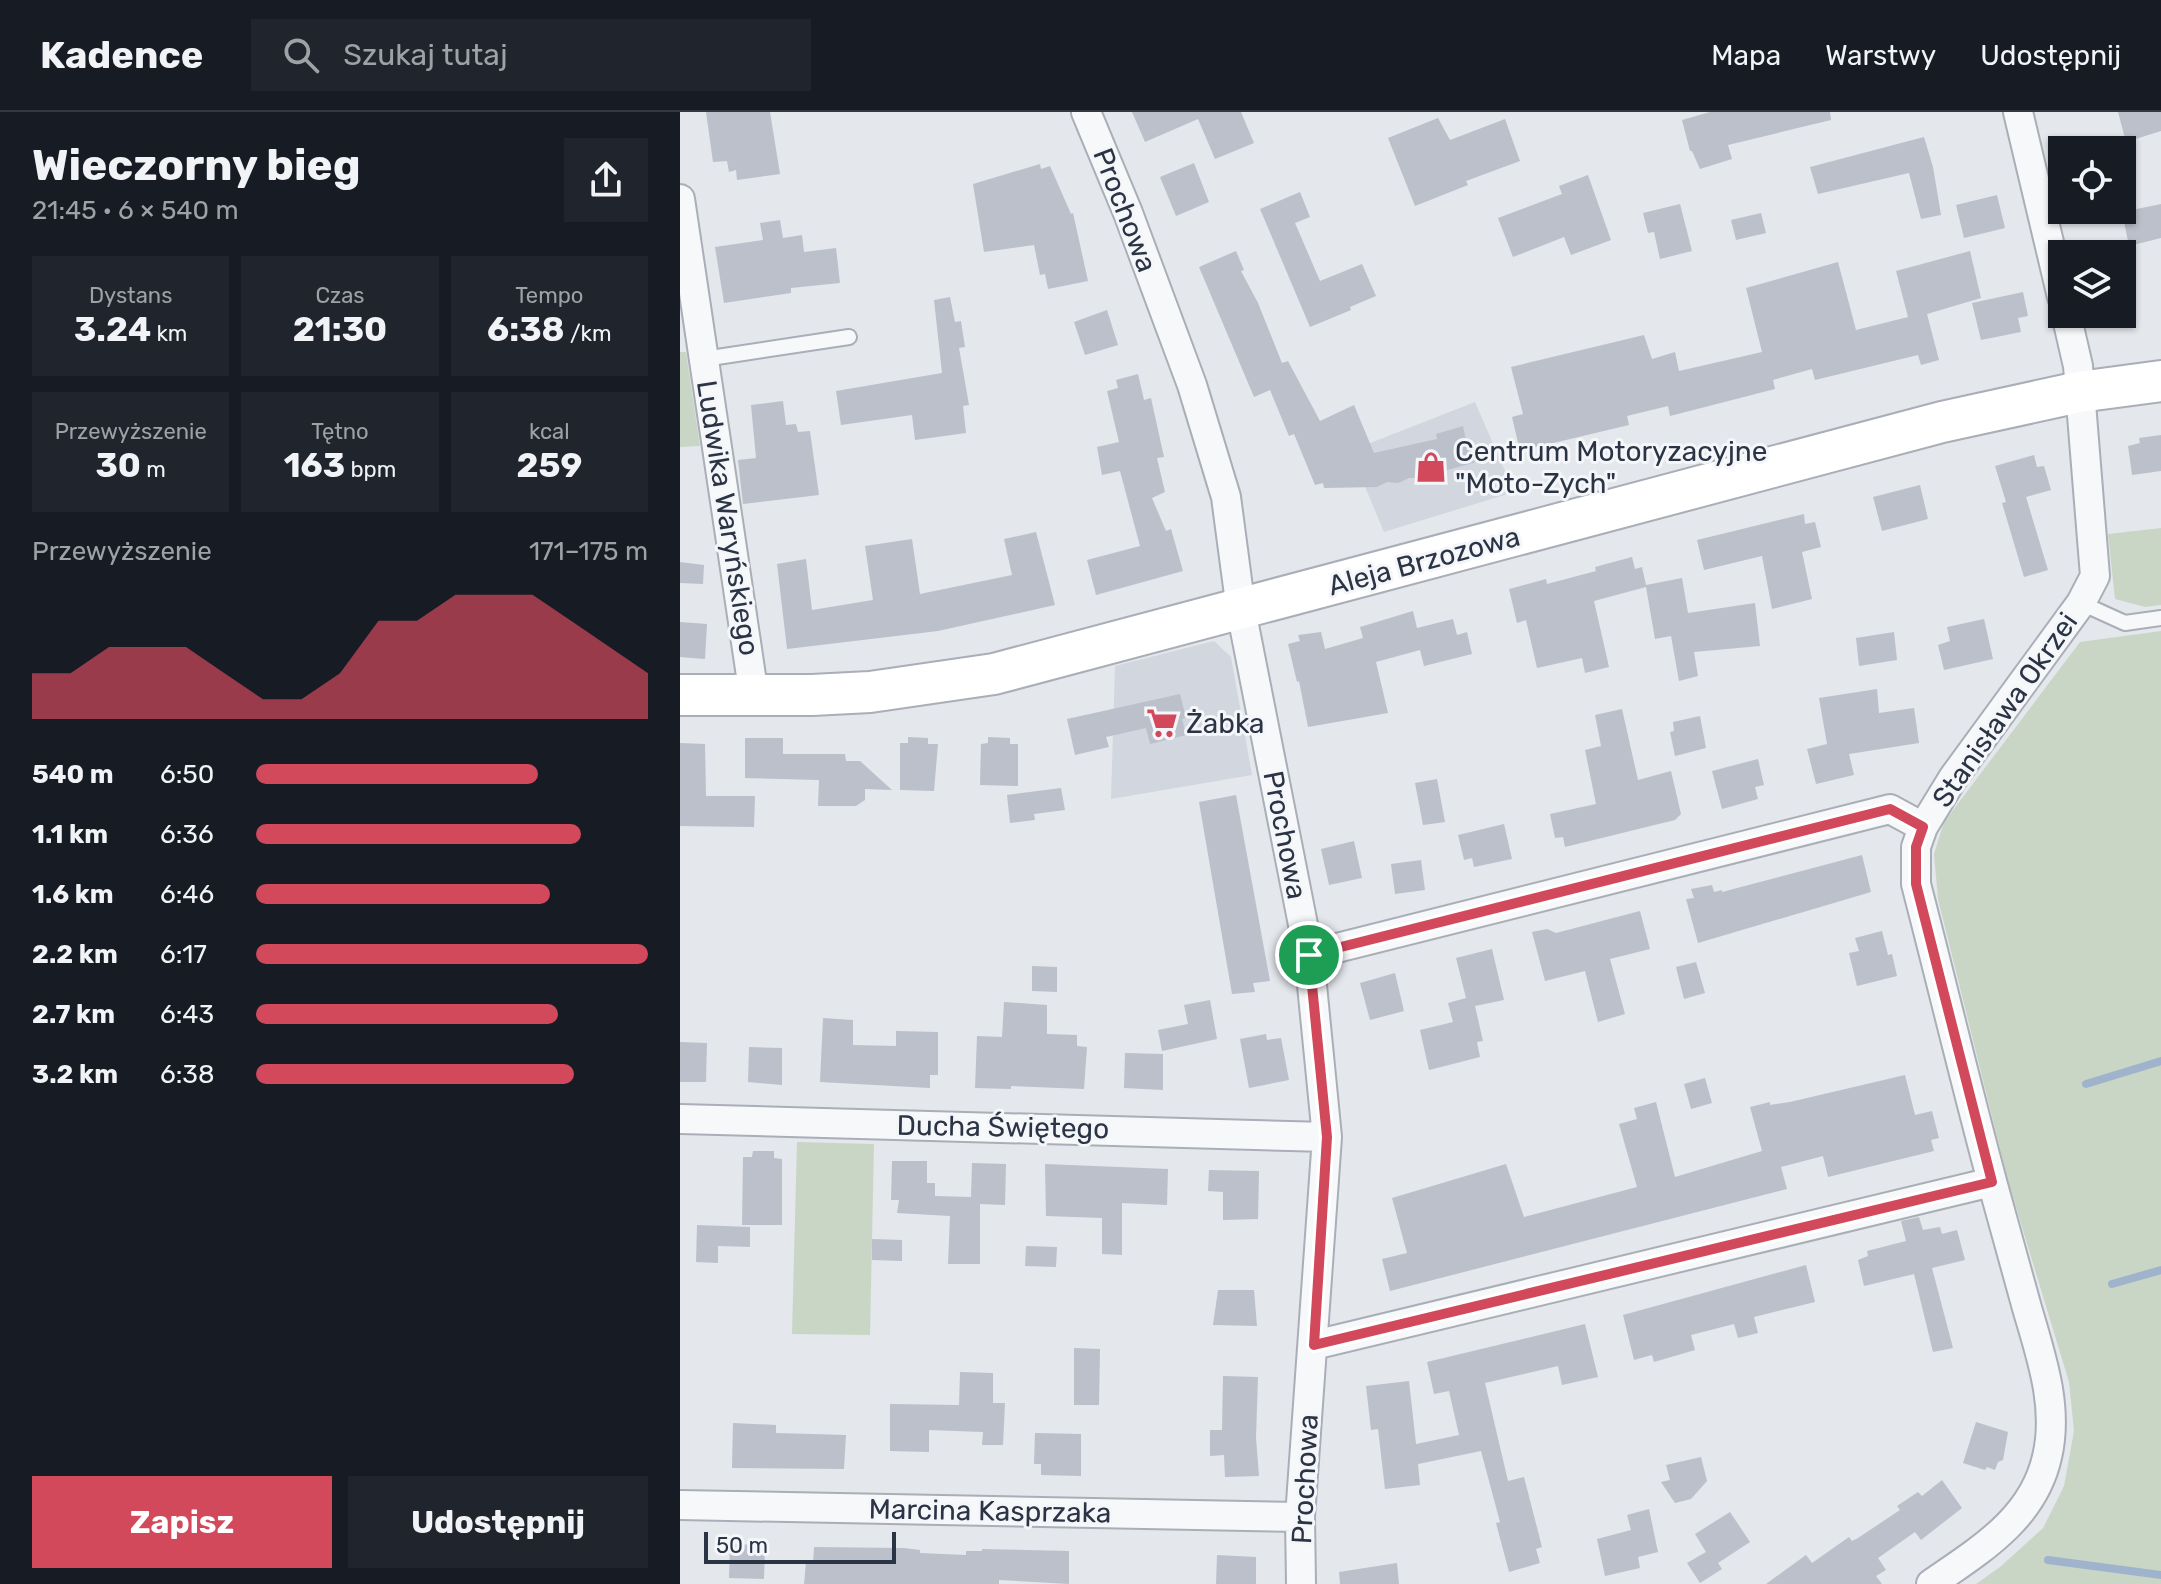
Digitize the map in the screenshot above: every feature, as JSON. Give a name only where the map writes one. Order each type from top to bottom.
[{"type":"street","name":"Prochowa","points":[[1086,112],[1192,385],[1226,497],[1241,610],[1309,955],[1327,1137],[1300,1517],[1301,1584]]},
{"type":"street","points":[[2018,112],[2048,240]]},
{"type":"street","name":"Ludwika Waryńskiego","points":[[680,199],[754,696]]},
{"type":"street","name":"Stanisława Okrzei","points":[[1309,955],[1890,809],[1923,827],[1953,778],[2081,603],[2095,576],[2078,366],[2069,328]]},
{"type":"street","name":"Aleja Brzozowa","points":[[680,695],[870,692],[994,674],[1911,430],[2079,392],[2161,381]]},
{"type":"street","points":[[1923,827],[1916,847],[1916,884],[1992,1182],[2043,1366],[2052,1430],[2047,1460],[2035,1488],[2013,1524],[1931,1584]]},
{"type":"street","name":"Ducha Świętego","points":[[680,1119],[1327,1137]]},
{"type":"street","points":[[1314,1345],[1992,1182]]},
{"type":"street","name":"Marcina Kasprzaka","points":[[680,1505],[1300,1517]]},
{"type":"lane","points":[[704,359],[849,337]]},
{"type":"lane","points":[[2081,603],[2125,623],[2161,618]]},
{"type":"shaded area","points":[[1475,402],[1514,492],[1384,532],[1350,451]]},
{"type":"shaded area","points":[[1214,641],[1231,657],[1252,775],[1111,799],[1115,666]]},
{"type":"green space","points":[[680,352],[686,352],[700,446],[680,447]]},
{"type":"green space","points":[[2161,528],[2161,605],[2145,607],[2115,599],[2108,534]]},
{"type":"green space","points":[[2161,631],[2161,1584],[1976,1584],[2043,1528],[2064,1486],[2074,1431],[2069,1382],[2008,1181],[1938,899],[1934,854],[1944,822],[2080,642]]},
{"type":"green space","points":[[797,1142],[874,1144],[870,1335],[792,1334]]},
{"type":"building","points":[[706,112],[770,112],[780,174],[737,180],[736,170],[729,172],[727,161],[713,162]]},
{"type":"building","points":[[1132,112],[1241,112],[1254,143],[1215,159],[1198,119],[1145,142]]},
{"type":"building","points":[[1710,112],[1830,112],[1831,120],[1728,145],[1732,159],[1700,169],[1690,151],[1682,120]]},
{"type":"building","points":[[2118,112],[2161,112],[2161,131],[2136,139],[2136,136],[2124,136]]},
{"type":"building","points":[[1438,118],[1450,140],[1505,119],[1520,161],[1466,181],[1468,185],[1415,206],[1388,138]]},
{"type":"building","points":[[1924,137],[1933,167],[1941,215],[1921,219],[1909,173],[1818,194],[1810,167]]},
{"type":"building","points":[[1194,163],[1209,202],[1176,216],[1160,177]]},
{"type":"building","points":[[1040,164],[1041,169],[1050,166],[1073,213],[1088,281],[1048,289],[1045,274],[1040,275],[1034,245],[984,252],[973,184]]},
{"type":"building","points":[[1588,175],[1611,240],[1571,255],[1564,237],[1513,257],[1498,218],[1562,194],[1559,186]]},
{"type":"building","points":[[1300,192],[1310,217],[1295,223],[1320,281],[1362,264],[1376,296],[1310,327],[1260,209]]},
{"type":"building","points":[[1997,195],[2005,228],[1964,238],[1956,205]]},
{"type":"building","points":[[1680,204],[1692,251],[1660,259],[1654,232],[1648,233],[1643,213]]},
{"type":"building","points":[[2161,204],[2161,238],[2136,244],[2136,240],[2128,240],[2124,224],[2136,224],[2136,209]]},
{"type":"building","points":[[1761,213],[1766,233],[1736,240],[1731,220]]},
{"type":"building","points":[[780,220],[783,238],[802,235],[804,252],[836,248],[840,283],[791,288],[791,293],[724,303],[715,247],[763,240],[760,223]]},
{"type":"building","points":[[1236,251],[1244,270],[1241,271],[1258,303],[1282,363],[1288,361],[1320,421],[1354,405],[1374,453],[1437,439],[1436,434],[1463,426],[1476,462],[1377,487],[1324,488],[1323,483],[1315,485],[1294,434],[1289,436],[1270,390],[1254,397],[1199,267]]},
{"type":"building","points":[[1970,251],[1981,298],[1927,314],[1939,360],[1921,365],[1918,355],[1815,380],[1812,369],[1773,380],[1775,389],[1670,416],[1668,406],[1627,416],[1629,425],[1520,451],[1512,417],[1523,414],[1511,367],[1644,335],[1652,359],[1675,352],[1679,371],[1762,352],[1746,288],[1838,262],[1856,330],[1908,317],[1896,271]]},
{"type":"building","points":[[2023,292],[2028,316],[2018,318],[2021,332],[1981,340],[1972,303]]},
{"type":"building","points":[[950,297],[955,322],[961,321],[965,347],[959,348],[969,405],[963,406],[966,433],[915,440],[912,415],[841,425],[836,391],[942,373],[934,300]]},
{"type":"building","points":[[1107,310],[1118,345],[1085,355],[1074,322]]},
{"type":"building","points":[[1138,374],[1144,400],[1151,398],[1164,457],[1157,458],[1165,492],[1152,498],[1166,531],[1171,529],[1183,571],[1096,595],[1087,560],[1140,546],[1120,471],[1102,475],[1097,447],[1119,442],[1107,391],[1118,388],[1116,380]]},
{"type":"building","points":[[783,401],[786,425],[796,424],[798,432],[810,431],[819,495],[743,504],[738,460],[756,458],[751,405]]},
{"type":"building","points":[[2161,435],[2161,471],[2132,475],[2128,446],[2140,443],[2139,438]]},
{"type":"building","points":[[2034,455],[2037,467],[2044,466],[2051,490],[2026,497],[2048,570],[2024,577],[2002,503],[2006,502],[1995,466]]},
{"type":"building","points":[[1920,485],[1928,519],[1882,531],[1873,497]]},
{"type":"building","points":[[1804,514],[1805,524],[1815,522],[1821,547],[1802,552],[1812,599],[1772,609],[1762,556],[1704,570],[1697,540]]},
{"type":"building","points":[[1036,532],[1055,605],[938,631],[787,649],[777,564],[806,559],[812,610],[873,600],[865,546],[912,539],[920,594],[1012,575],[1004,539]]},
{"type":"building","points":[[1632,557],[1635,569],[1642,567],[1646,585],[1682,578],[1688,613],[1755,603],[1760,646],[1694,652],[1698,676],[1679,681],[1671,636],[1655,639],[1646,587],[1594,601],[1609,667],[1585,673],[1582,658],[1537,668],[1526,620],[1517,623],[1509,589],[1546,579],[1547,584],[1596,571],[1595,567]]},
{"type":"building","points":[[680,562],[704,565],[703,584],[680,583]]},
{"type":"building","points":[[1413,611],[1417,628],[1453,619],[1457,635],[1467,632],[1472,654],[1424,666],[1420,650],[1376,662],[1388,713],[1308,727],[1288,644],[1300,641],[1298,635],[1321,632],[1325,649],[1363,638],[1360,627]]},
{"type":"building","points":[[1984,619],[1993,659],[1944,670],[1938,645],[1950,641],[1947,627]]},
{"type":"building","points":[[680,622],[707,624],[705,659],[680,657]]},
{"type":"building","points":[[1894,632],[1897,660],[1859,666],[1856,638]]},
{"type":"building","points":[[1877,689],[1879,713],[1914,708],[1919,743],[1849,754],[1854,775],[1816,784],[1807,749],[1827,744],[1819,698]]},
{"type":"building","points":[[1180,694],[1186,718],[1182,719],[1186,735],[1150,744],[1146,728],[1106,737],[1109,747],[1075,755],[1067,719]]},
{"type":"building","points":[[1622,709],[1638,780],[1671,771],[1681,814],[1675,820],[1565,847],[1563,837],[1555,838],[1550,814],[1596,804],[1585,750],[1601,746],[1595,715]]},
{"type":"building","points":[[1700,716],[1706,748],[1675,756],[1670,732],[1674,731],[1673,722]]},
{"type":"building","points":[[908,737],[928,738],[928,744],[938,744],[934,791],[900,790],[900,743],[908,743]]},
{"type":"building","points":[[988,737],[1010,738],[1010,744],[1018,744],[1018,786],[980,785],[981,744],[988,743]]},
{"type":"building","points":[[745,738],[783,738],[783,754],[845,754],[846,761],[860,761],[892,790],[865,789],[865,800],[856,806],[818,806],[819,780],[745,778]]},
{"type":"building","points":[[680,743],[705,744],[706,796],[755,796],[754,827],[680,826]]},
{"type":"building","points":[[1758,759],[1764,785],[1755,787],[1758,799],[1722,809],[1712,771]]},
{"type":"building","points":[[1437,779],[1445,822],[1423,825],[1415,783]]},
{"type":"building","points":[[1061,788],[1065,810],[1034,814],[1035,820],[1010,823],[1007,795]]},
{"type":"building","points":[[1236,795],[1270,981],[1253,983],[1255,992],[1232,994],[1199,802]]},
{"type":"building","points":[[1504,824],[1512,859],[1474,867],[1472,858],[1464,860],[1458,835]]},
{"type":"building","points":[[1354,841],[1362,878],[1329,885],[1321,849]]},
{"type":"building","points":[[1862,855],[1871,892],[1698,943],[1686,899],[1694,898],[1691,889],[1712,885],[1714,892],[1722,892]]},
{"type":"building","points":[[1421,860],[1425,890],[1395,894],[1391,864]]},
{"type":"building","points":[[1640,911],[1650,949],[1610,959],[1625,1014],[1598,1022],[1585,971],[1545,981],[1532,932],[1547,929],[1556,933]]},
{"type":"building","points":[[1882,931],[1897,976],[1857,986],[1849,953],[1859,951],[1855,938]]},
{"type":"building","points":[[1492,949],[1504,1000],[1475,1006],[1483,1041],[1477,1042],[1480,1057],[1429,1070],[1420,1030],[1453,1022],[1448,1003],[1466,998],[1456,958]]},
{"type":"building","points":[[1696,962],[1705,993],[1684,999],[1676,967]]},
{"type":"building","points":[[1032,966],[1057,967],[1057,992],[1032,991]]},
{"type":"building","points":[[1395,973],[1404,1011],[1370,1020],[1360,983]]},
{"type":"building","points":[[1210,1000],[1217,1039],[1162,1051],[1158,1030],[1188,1024],[1184,1005]]},
{"type":"building","points":[[1004,1002],[1047,1005],[1047,1034],[1077,1035],[1077,1046],[1087,1047],[1084,1089],[975,1088],[977,1036],[1002,1037]]},
{"type":"building","points":[[823,1018],[853,1020],[853,1045],[896,1046],[896,1031],[938,1032],[938,1075],[930,1075],[930,1088],[820,1082]]},
{"type":"building","points":[[1266,1034],[1267,1040],[1281,1038],[1289,1080],[1249,1088],[1240,1039]]},
{"type":"building","points":[[680,1042],[707,1043],[706,1082],[680,1082]]},
{"type":"building","points":[[749,1047],[782,1048],[782,1085],[748,1082]]},
{"type":"building","points":[[1125,1053],[1163,1054],[1163,1090],[1124,1088]]},
{"type":"building","points":[[1905,1075],[1915,1115],[1932,1111],[1939,1138],[1931,1140],[1934,1151],[1828,1177],[1823,1156],[1781,1167],[1787,1189],[1390,1291],[1382,1259],[1407,1253],[1392,1198],[1506,1164],[1524,1217],[1637,1187],[1619,1124],[1637,1119],[1634,1108],[1656,1102],[1675,1177],[1762,1151],[1750,1107],[1770,1102],[1770,1105],[1790,1102]]},
{"type":"building","points":[[1705,1078],[1712,1103],[1691,1109],[1684,1084]]},
{"type":"building","points":[[753,1151],[774,1151],[774,1158],[782,1159],[782,1225],[742,1225],[743,1157],[752,1157]]},
{"type":"building","points":[[892,1161],[927,1161],[927,1183],[935,1183],[935,1196],[971,1197],[972,1163],[1006,1164],[1005,1205],[980,1204],[980,1264],[948,1264],[950,1216],[897,1213],[899,1200],[891,1200]]},
{"type":"building","points":[[1045,1164],[1168,1169],[1167,1205],[1122,1203],[1122,1255],[1102,1254],[1102,1218],[1046,1216]]},
{"type":"building","points":[[1209,1170],[1259,1171],[1258,1219],[1223,1220],[1223,1192],[1208,1191]]},
{"type":"building","points":[[1919,1217],[1923,1230],[1940,1227],[1942,1234],[1957,1230],[1965,1260],[1932,1268],[1953,1348],[1933,1352],[1914,1274],[1864,1286],[1858,1260],[1868,1256],[1867,1251],[1906,1241],[1901,1221]]},
{"type":"building","points":[[697,1225],[750,1227],[750,1247],[718,1246],[718,1263],[696,1262]]},
{"type":"building","points":[[872,1239],[902,1240],[902,1261],[872,1260]]},
{"type":"building","points":[[1026,1246],[1057,1247],[1056,1267],[1025,1266]]},
{"type":"building","points":[[1806,1265],[1815,1302],[1754,1317],[1758,1333],[1738,1338],[1734,1324],[1691,1335],[1695,1350],[1654,1362],[1652,1355],[1634,1360],[1623,1315]]},
{"type":"building","points":[[1218,1290],[1254,1290],[1257,1326],[1213,1325]]},
{"type":"building","points":[[1585,1324],[1598,1377],[1562,1385],[1558,1366],[1485,1383],[1508,1481],[1524,1477],[1542,1547],[1536,1549],[1540,1563],[1509,1572],[1496,1523],[1500,1522],[1481,1451],[1418,1464],[1420,1485],[1385,1489],[1378,1429],[1371,1430],[1366,1386],[1409,1381],[1416,1444],[1459,1435],[1449,1391],[1434,1394],[1427,1362]]},
{"type":"building","points":[[1074,1348],[1100,1349],[1099,1405],[1074,1405]]},
{"type":"building","points":[[960,1372],[993,1373],[993,1403],[1005,1403],[1003,1445],[982,1445],[983,1432],[929,1430],[929,1452],[890,1451],[890,1404],[959,1405]]},
{"type":"building","points":[[1223,1376],[1258,1377],[1256,1438],[1259,1476],[1225,1477],[1224,1455],[1210,1456],[1210,1430],[1222,1430]]},
{"type":"building","points":[[1976,1422],[2008,1432],[2003,1460],[1998,1462],[1995,1470],[1963,1463]]},
{"type":"building","points":[[733,1423],[776,1425],[776,1433],[846,1435],[844,1469],[732,1468]]},
{"type":"building","points":[[1035,1433],[1081,1434],[1081,1476],[1041,1475],[1041,1464],[1034,1464]]},
{"type":"building","points":[[1701,1457],[1707,1481],[1691,1499],[1675,1503],[1661,1482],[1670,1480],[1666,1465]]},
{"type":"building","points":[[1942,1480],[1962,1508],[1921,1540],[1915,1532],[1878,1558],[1886,1570],[1876,1576],[1882,1584],[1766,1584],[1806,1555],[1812,1563],[1849,1537],[1852,1541],[1858,1538],[1900,1510],[1897,1506],[1918,1492],[1922,1496]]},
{"type":"building","points":[[1649,1509],[1658,1552],[1638,1557],[1640,1568],[1605,1576],[1597,1539],[1631,1530],[1627,1515]]},
{"type":"building","points":[[1730,1512],[1750,1542],[1718,1563],[1722,1569],[1700,1583],[1687,1563],[1706,1552],[1695,1534]]},
{"type":"building","points":[[730,1544],[765,1545],[764,1579],[729,1578]]},
{"type":"building","points":[[814,1547],[904,1548],[920,1550],[920,1553],[966,1555],[966,1551],[982,1549],[1069,1551],[1069,1584],[999,1580],[999,1584],[804,1584],[806,1562],[813,1563]]},
{"type":"building","points":[[1217,1555],[1256,1557],[1256,1584],[1216,1584]]},
{"type":"building","points":[[1397,1563],[1399,1584],[1340,1584],[1339,1572]]},
{"type":"waterway","points":[[2086,1084],[2161,1061]]},
{"type":"waterway","points":[[2112,1284],[2161,1270]]},
{"type":"waterway","points":[[2048,1560],[2161,1575]]},
{"type":"place","name":"Centrum Motoryzacyjne \"Moto-Zych\"","points":[[1431,467]]},
{"type":"place","name":"Żabka","points":[[1162,723]]},
{"type":"route","points":[[1890,809],[1923,827],[1916,847],[1916,884],[1992,1182],[1314,1345],[1327,1137],[1309,955],[1890,809]]}]
